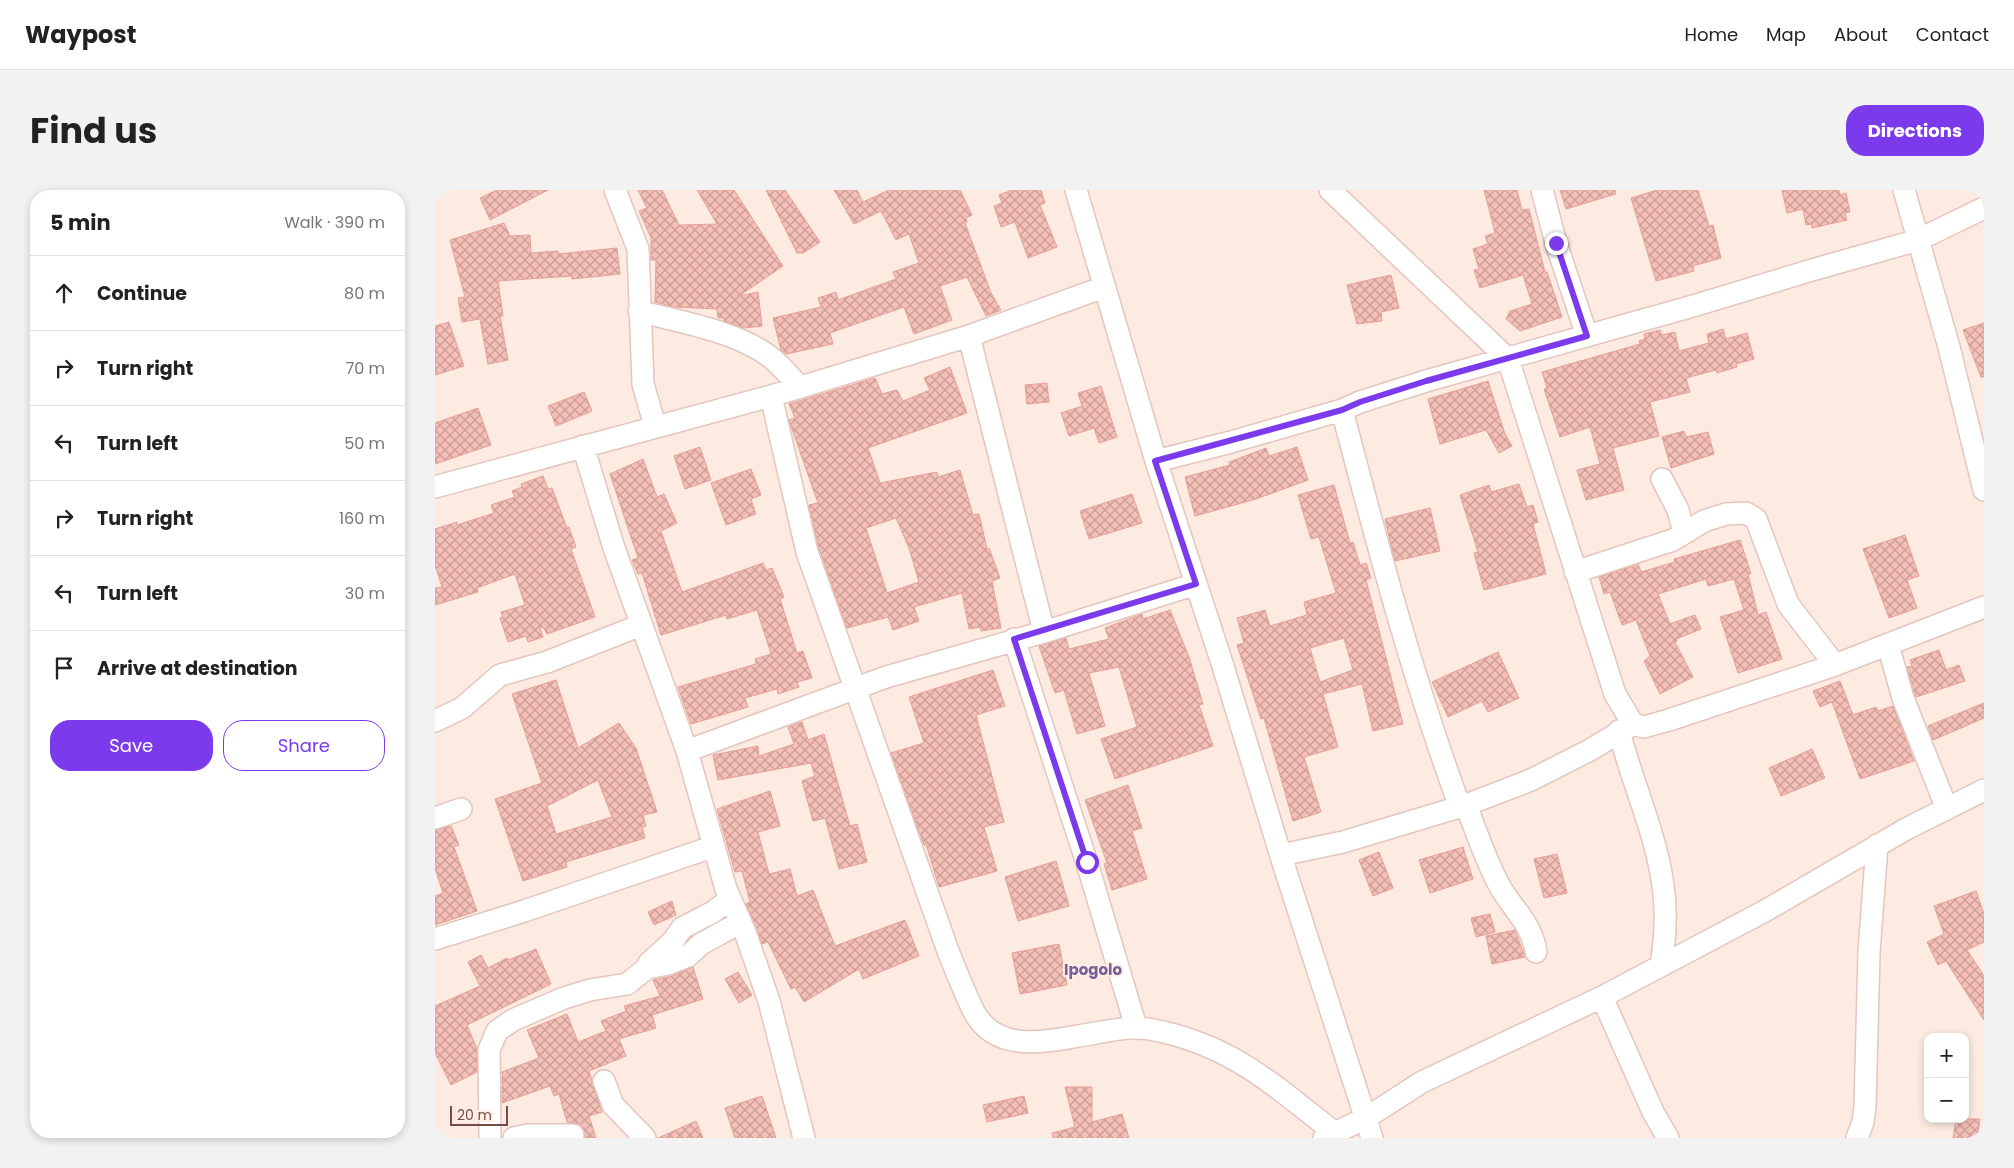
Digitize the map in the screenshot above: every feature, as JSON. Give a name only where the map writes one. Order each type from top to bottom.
[{"type":"street","points":[[615,190],[638,249],[643,384],[655,426]]},
{"type":"street","points":[[1076,190],[1155,461],[1222,663],[1281,855],[1369,1128]]},
{"type":"street","points":[[1330,190],[1508,359],[1626,728],[1627,764],[1637,785],[1663,890],[1666,923],[1661,966]]},
{"type":"street","points":[[1542,190],[1556,243],[1587,336]]},
{"type":"street","points":[[1904,190],[1949,347],[1984,490]]},
{"type":"street","points":[[1155,461],[1342,410],[1360,402],[1426,381],[1918,240],[1984,208]]},
{"type":"street","points":[[435,487],[771,396],[969,336],[1104,287]]},
{"type":"street","points":[[639,311],[728,336],[756,347],[771,357],[800,387]]},
{"type":"street","points":[[969,336],[1044,632]]},
{"type":"street","points":[[771,396],[807,552],[948,951],[974,1012],[991,1032],[1002,1039],[1033,1042],[1136,1027],[1209,1045],[1249,1066],[1331,1136],[1369,1128],[1423,1082],[1602,997],[1763,912],[1877,845],[1984,790]]},
{"type":"street","points":[[1342,410],[1392,593],[1434,732],[1463,806],[1498,884],[1527,924],[1534,939],[1536,952]]},
{"type":"street","points":[[583,446],[613,548],[687,751],[712,847],[769,1001],[804,1138]]},
{"type":"street","points":[[1662,479],[1678,510],[1684,533]]},
{"type":"street","points":[[1575,572],[1673,540],[1704,521],[1726,514],[1746,513],[1754,516],[1788,604],[1835,666]]},
{"type":"street","points":[[687,751],[886,677],[1044,632],[1196,584]]},
{"type":"street","points":[[1281,855],[1343,842],[1463,806],[1531,780],[1590,750],[1626,728],[1644,727],[1669,720],[1835,666],[1984,607]]},
{"type":"street","points":[[435,721],[462,708],[500,675],[547,662],[641,625]]},
{"type":"street","points":[[1014,639],[1087,862],[1136,1027]]},
{"type":"street","points":[[1888,645],[1906,706],[1947,809]]},
{"type":"street","points":[[435,818],[461,809]]},
{"type":"street","points":[[1857,1138],[1863,1122],[1865,1107],[1869,952],[1877,845]]},
{"type":"street","points":[[435,939],[652,869],[712,847]]},
{"type":"street","points":[[646,969],[649,963],[673,942],[682,928],[713,912],[730,899]]},
{"type":"street","points":[[490,1138],[489,1050],[497,1031],[513,1020],[564,998],[590,990],[627,984],[646,969],[688,956],[701,944],[741,922]]},
{"type":"street","points":[[1602,997],[1653,1112],[1668,1138]]},
{"type":"street","points":[[604,1081],[613,1104],[645,1138]]},
{"type":"street","points":[[515,1138],[528,1135],[573,1135]]},
{"type":"building","points":[[497,190],[548,190],[490,220],[480,198]]},
{"type":"building","points":[[638,190],[662,190],[679,225],[717,224],[697,190],[734,190],[783,266],[739,296],[758,292],[762,326],[744,328],[724,321],[724,318],[718,318],[717,309],[674,307],[655,302],[656,260],[651,260],[651,238],[639,211],[647,208]]},
{"type":"building","points":[[766,190],[785,190],[820,242],[803,253],[797,253]]},
{"type":"building","points":[[834,190],[857,190],[863,202],[889,190],[960,190],[972,215],[966,218],[967,222],[965,223],[991,293],[1001,310],[986,316],[967,277],[940,286],[952,320],[914,334],[904,307],[830,333],[833,344],[786,354],[781,350],[773,318],[821,307],[818,298],[836,292],[838,300],[896,279],[893,272],[919,263],[909,234],[896,240],[881,211],[854,224]]},
{"type":"building","points":[[1012,190],[1041,190],[1045,203],[1040,205],[1057,247],[1028,258],[1015,222],[1001,227],[994,206],[1002,203],[999,195]]},
{"type":"building","points":[[1484,190],[1517,190],[1522,210],[1529,209],[1545,272],[1547,272],[1562,317],[1520,331],[1506,319],[1510,311],[1532,304],[1523,275],[1480,288],[1474,270],[1479,269],[1473,249],[1488,244],[1485,236],[1495,233]]},
{"type":"building","points":[[1560,190],[1615,190],[1616,194],[1566,209]]},
{"type":"building","points":[[1657,190],[1698,190],[1709,226],[1713,225],[1721,258],[1693,266],[1694,271],[1656,281],[1631,198]]},
{"type":"building","points":[[1782,190],[1839,190],[1840,195],[1846,193],[1850,212],[1845,213],[1847,220],[1812,228],[1812,224],[1806,225],[1803,209],[1787,213]]},
{"type":"building","points":[[504,223],[510,236],[530,235],[531,253],[558,251],[558,254],[617,248],[620,274],[572,279],[572,276],[498,281],[503,316],[500,316],[508,360],[488,364],[480,319],[462,322],[458,298],[465,297],[450,240]]},
{"type":"building","points":[[1391,275],[1399,308],[1381,312],[1382,321],[1357,324],[1347,285]]},
{"type":"building","points":[[449,322],[464,366],[435,375],[435,326]]},
{"type":"building","points":[[1984,323],[1984,377],[1981,377],[1963,330]]},
{"type":"building","points":[[1723,329],[1726,339],[1747,333],[1754,359],[1736,364],[1737,367],[1717,373],[1716,370],[1686,378],[1690,392],[1650,402],[1659,436],[1613,448],[1624,490],[1586,500],[1577,470],[1600,464],[1590,427],[1560,437],[1544,389],[1547,388],[1542,372],[1640,344],[1639,341],[1645,339],[1644,334],[1660,330],[1662,335],[1675,332],[1679,351],[1709,343],[1707,334]]},
{"type":"building","points":[[950,367],[967,413],[868,448],[880,483],[937,472],[938,477],[960,470],[973,515],[979,514],[987,549],[989,548],[1000,578],[992,581],[1001,628],[981,631],[980,627],[969,629],[962,593],[914,607],[919,621],[893,630],[888,617],[847,628],[819,548],[809,505],[818,503],[789,420],[795,418],[789,404],[875,378],[882,394],[897,390],[903,401],[930,390],[924,378]],"holes":[[[896,518],[909,548],[919,582],[887,593],[866,528]]]},
{"type":"building","points":[[1488,381],[1505,434],[1512,446],[1499,453],[1486,430],[1440,444],[1428,399]]},
{"type":"building","points":[[1047,383],[1049,402],[1027,404],[1025,385]]},
{"type":"building","points":[[1101,386],[1117,437],[1099,443],[1094,428],[1069,436],[1061,413],[1082,406],[1078,393]]},
{"type":"building","points":[[584,392],[592,411],[556,426],[548,406]]},
{"type":"building","points":[[478,408],[491,445],[435,464],[435,423]]},
{"type":"building","points":[[1684,431],[1686,437],[1708,432],[1714,454],[1671,468],[1662,437]]},
{"type":"building","points":[[700,447],[711,480],[685,489],[674,456]]},
{"type":"building","points":[[1297,447],[1308,480],[1256,499],[1195,516],[1185,477],[1230,465],[1229,462],[1266,448],[1269,456]]},
{"type":"building","points":[[643,459],[657,497],[664,494],[677,523],[661,531],[682,592],[763,563],[766,570],[772,568],[784,597],[780,599],[797,653],[803,651],[812,678],[797,682],[799,687],[778,694],[777,689],[745,698],[748,707],[691,724],[678,687],[756,664],[755,659],[771,654],[757,610],[727,619],[726,615],[661,635],[642,573],[638,574],[632,560],[638,558],[610,474]]},
{"type":"building","points":[[751,469],[761,495],[751,499],[756,514],[726,525],[711,483]]},
{"type":"building","points":[[543,476],[548,489],[552,488],[567,528],[569,527],[576,547],[571,549],[595,617],[547,634],[543,627],[540,628],[543,637],[528,642],[526,636],[508,642],[500,618],[503,617],[501,612],[525,605],[515,574],[477,588],[478,592],[435,605],[435,588],[442,587],[435,565],[435,529],[457,522],[457,525],[494,513],[491,505],[515,497],[512,491],[522,487],[521,484]]},
{"type":"building","points":[[1519,484],[1527,507],[1533,505],[1538,522],[1533,524],[1546,574],[1484,590],[1474,553],[1478,552],[1460,495],[1489,485],[1491,492]]},
{"type":"building","points":[[1334,485],[1350,543],[1353,542],[1360,565],[1366,563],[1371,578],[1366,580],[1403,724],[1373,731],[1362,684],[1323,694],[1338,747],[1304,757],[1321,812],[1293,821],[1264,718],[1261,719],[1237,645],[1244,643],[1237,618],[1265,610],[1270,626],[1307,615],[1304,602],[1336,593],[1319,537],[1311,539],[1298,495]],"holes":[[[1344,638],[1353,670],[1320,682],[1310,648]]]},
{"type":"building","points":[[1132,494],[1142,523],[1089,539],[1080,511]]},
{"type":"building","points":[[1430,508],[1440,551],[1395,561],[1385,519]]},
{"type":"building","points":[[1905,535],[1919,576],[1907,580],[1917,608],[1889,618],[1863,549]]},
{"type":"building","points":[[1740,540],[1751,574],[1748,574],[1758,615],[1766,612],[1782,659],[1738,673],[1720,617],[1744,610],[1734,579],[1708,586],[1706,579],[1658,594],[1670,624],[1695,615],[1701,629],[1676,639],[1677,641],[1675,642],[1693,677],[1660,694],[1644,661],[1650,656],[1636,620],[1622,625],[1610,592],[1604,594],[1599,577],[1638,564],[1641,572],[1675,562],[1674,559]]},
{"type":"building","points":[[1170,610],[1189,657],[1203,704],[1199,705],[1213,746],[1115,779],[1101,739],[1137,727],[1119,667],[1089,673],[1105,726],[1077,734],[1064,690],[1055,693],[1039,646],[1066,638],[1069,649],[1109,639],[1105,628],[1142,614],[1143,619]]},
{"type":"building","points":[[1939,650],[1946,670],[1959,665],[1965,681],[1916,697],[1907,667],[1912,666],[1910,660]]},
{"type":"building","points":[[1498,652],[1519,698],[1488,712],[1482,701],[1448,717],[1432,682]]},
{"type":"building","points":[[993,670],[1005,706],[976,715],[1004,822],[984,827],[997,871],[939,887],[926,844],[924,845],[891,753],[924,743],[909,697]]},
{"type":"building","points":[[556,680],[578,748],[619,723],[636,748],[657,812],[643,815],[646,826],[642,827],[645,838],[566,862],[567,867],[523,881],[495,799],[542,783],[512,694]],"holes":[[[598,780],[612,817],[556,834],[547,806]]]},
{"type":"building","points":[[1840,681],[1853,715],[1876,707],[1878,711],[1893,706],[1914,761],[1860,779],[1832,702],[1820,707],[1813,691]]},
{"type":"building","points":[[1984,703],[1984,718],[1933,740],[1928,726]]},
{"type":"building","points":[[802,722],[808,740],[824,734],[850,826],[857,824],[867,862],[839,869],[825,818],[813,821],[802,781],[815,776],[811,763],[718,780],[713,755],[758,746],[759,756],[794,744],[788,727]]},
{"type":"building","points":[[1812,749],[1825,778],[1781,796],[1769,768]]},
{"type":"building","points":[[1128,785],[1142,828],[1132,831],[1147,879],[1112,890],[1104,864],[1107,863],[1085,800]]},
{"type":"building","points":[[770,791],[780,826],[758,832],[769,874],[790,869],[797,896],[813,890],[835,946],[905,920],[919,956],[863,979],[859,969],[804,1002],[795,987],[791,989],[768,942],[762,944],[746,904],[750,902],[742,871],[735,872],[717,809]]},
{"type":"building","points":[[451,826],[459,845],[454,847],[477,911],[435,925],[435,896],[443,893],[435,868],[435,830]]},
{"type":"building","points":[[1463,847],[1473,879],[1430,893],[1419,860]]},
{"type":"building","points":[[1379,852],[1393,888],[1373,896],[1359,860]]},
{"type":"building","points":[[1557,854],[1567,893],[1544,898],[1534,859]]},
{"type":"building","points":[[1056,861],[1069,906],[1018,921],[1005,877]]},
{"type":"building","points":[[1976,891],[1984,914],[1984,942],[1967,950],[1984,976],[1984,1020],[1946,961],[1938,965],[1927,942],[1944,934],[1934,906]]},
{"type":"building","points":[[672,901],[676,915],[654,925],[648,912]]},
{"type":"building","points":[[1490,914],[1495,932],[1476,937],[1471,918]]},
{"type":"building","points":[[1515,930],[1525,957],[1492,964],[1486,936]]},
{"type":"building","points":[[1059,944],[1067,985],[1020,994],[1012,953]]},
{"type":"building","points":[[536,949],[551,984],[467,1025],[477,1049],[477,1072],[451,1085],[435,1053],[435,1006],[480,986],[468,962],[481,955],[488,968],[507,958],[508,960]]},
{"type":"building","points":[[693,967],[703,999],[652,1015],[656,1028],[619,1039],[626,1056],[589,1071],[602,1112],[589,1116],[596,1138],[585,1138],[584,1129],[580,1124],[567,1122],[559,1094],[554,1096],[550,1086],[502,1103],[502,1072],[539,1058],[527,1030],[567,1014],[578,1042],[606,1031],[601,1021],[626,1011],[624,1006],[660,996],[653,980],[672,976]]},
{"type":"building","points":[[738,972],[752,995],[739,1003],[725,979]]},
{"type":"building","points":[[1065,1087],[1092,1087],[1092,1122],[1122,1114],[1129,1138],[1053,1138],[1052,1133],[1075,1127]]},
{"type":"building","points":[[762,1096],[776,1138],[735,1138],[725,1108]]},
{"type":"building","points":[[1024,1096],[1028,1113],[987,1122],[983,1105]]},
{"type":"building","points":[[1969,1119],[1980,1119],[1977,1138],[1953,1138],[1955,1123],[1969,1123]]},
{"type":"building","points":[[696,1121],[703,1138],[658,1138]]},
{"type":"district","name":"Ipogolo","points":[[1093,969]]},
{"type":"route","points":[[1087,862],[1060,785],[1014,639],[1044,632],[1196,584],[1155,461],[1231,442],[1342,410],[1360,402],[1426,381],[1587,336],[1556,243]]}]
